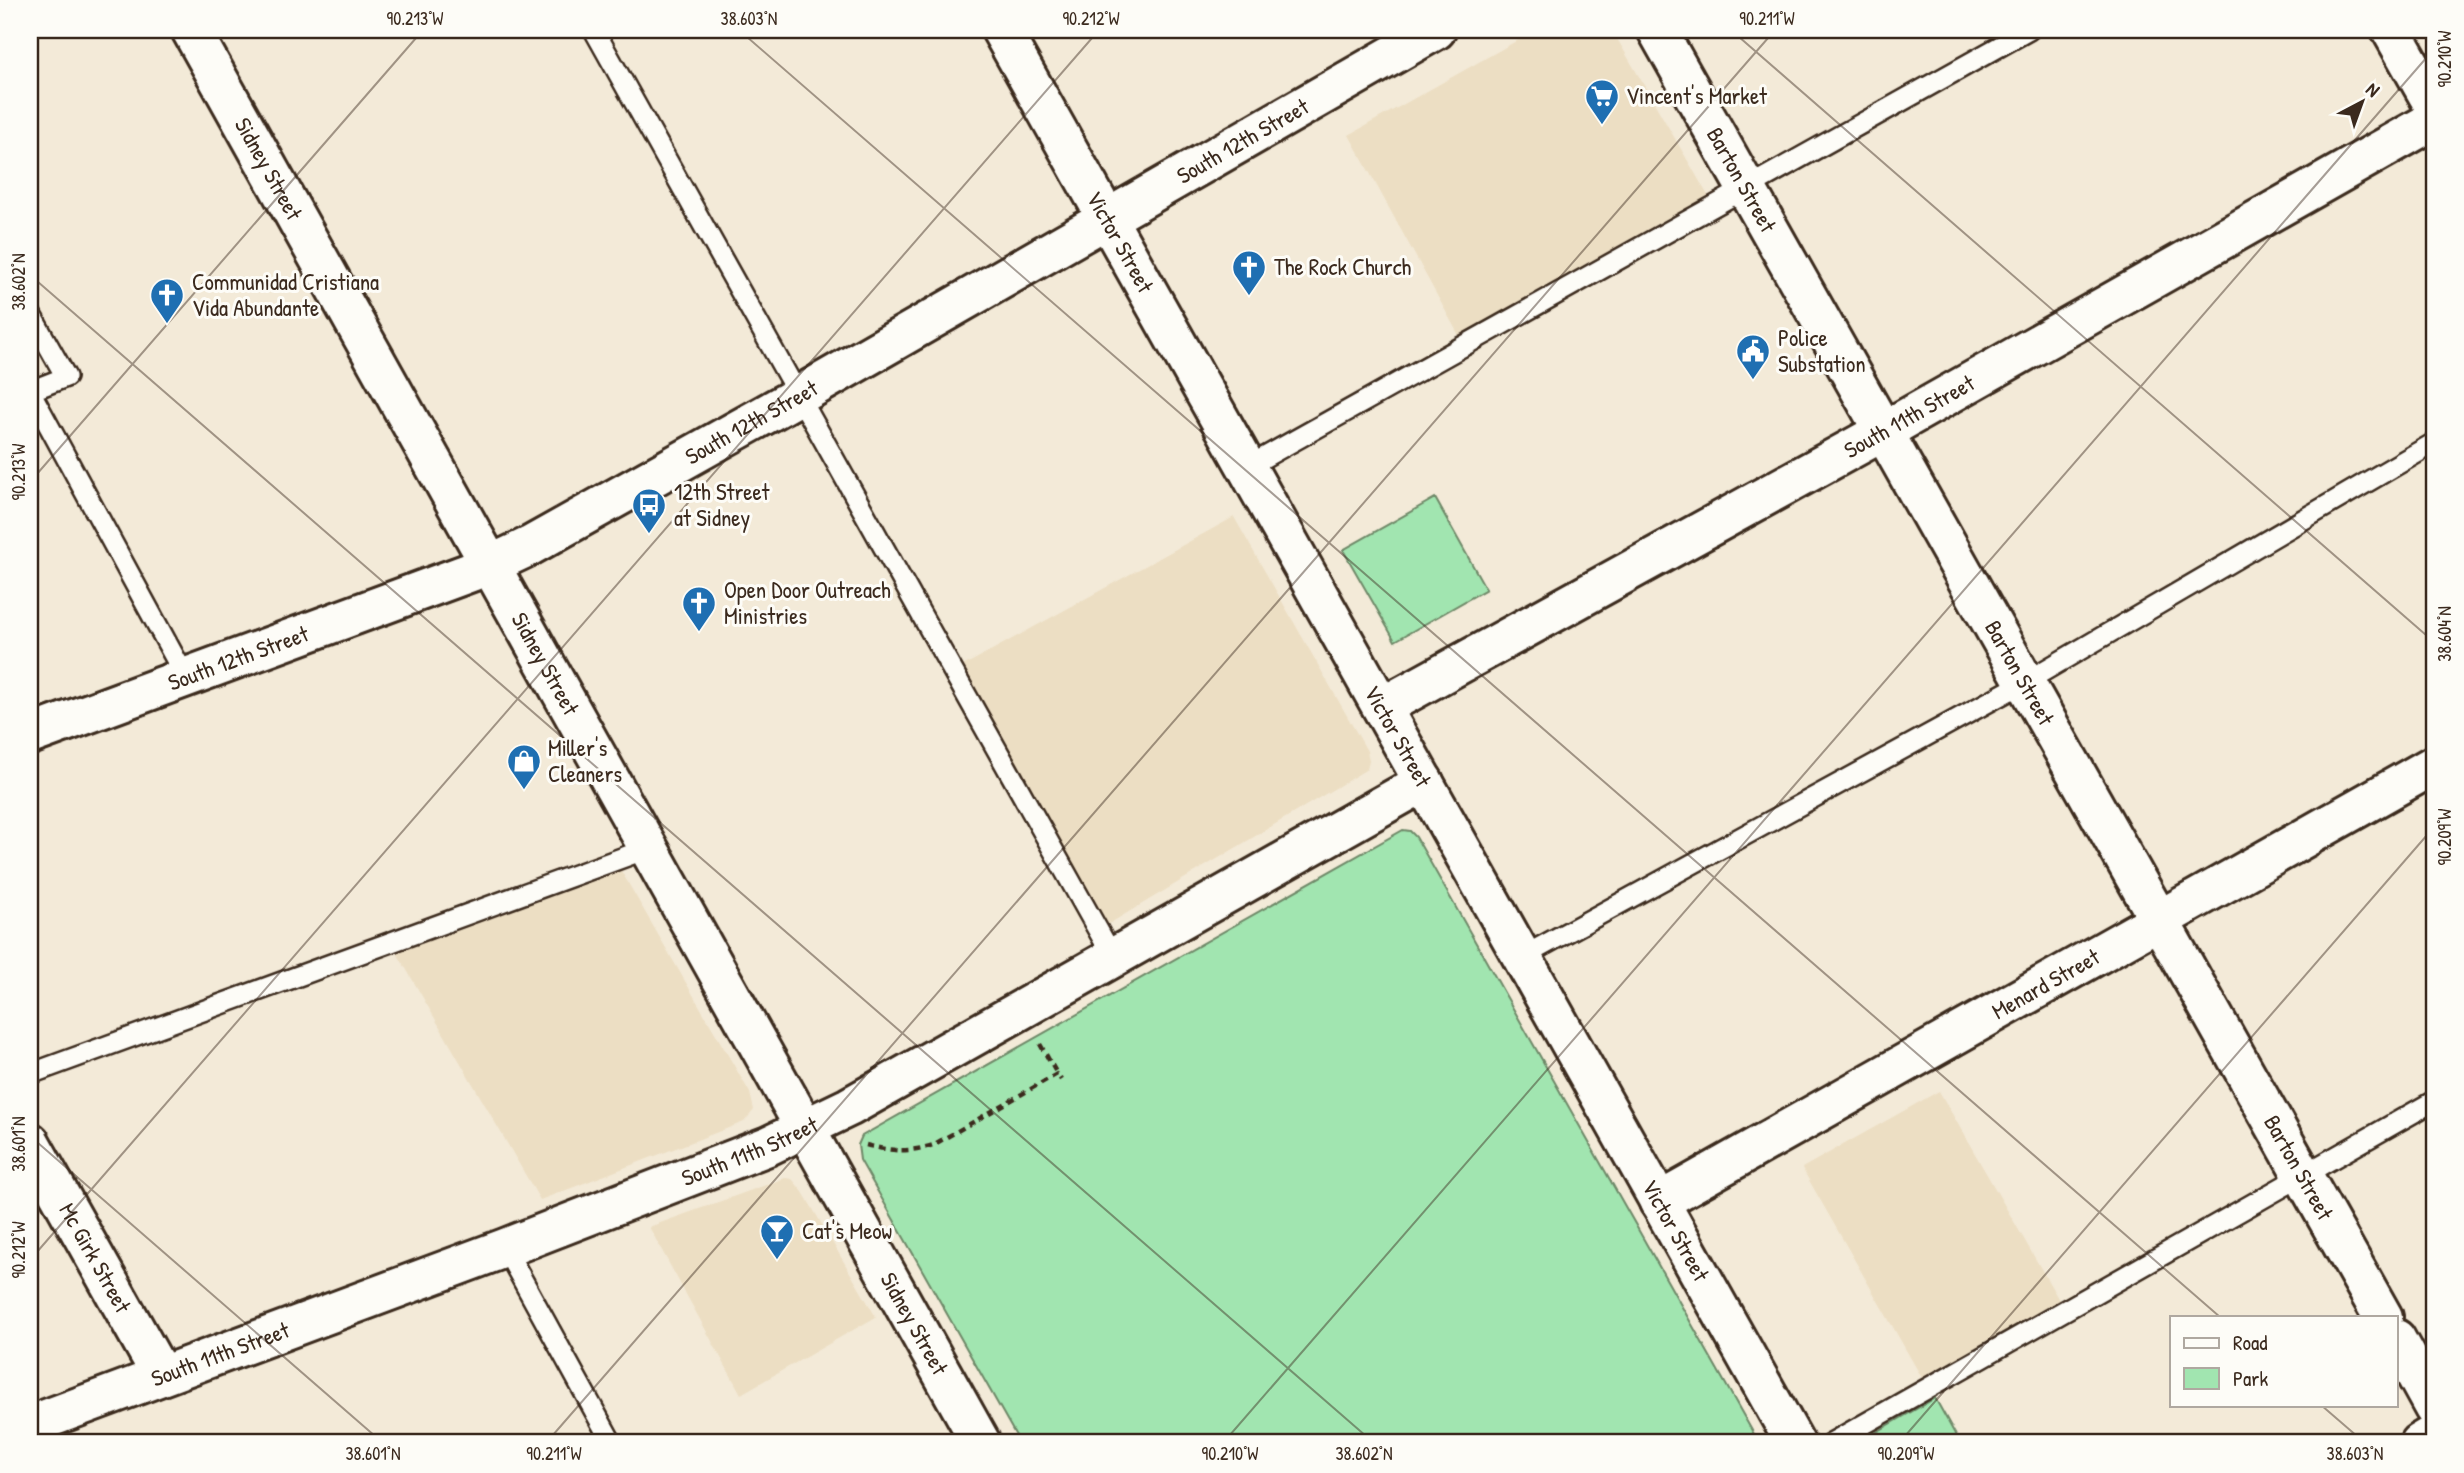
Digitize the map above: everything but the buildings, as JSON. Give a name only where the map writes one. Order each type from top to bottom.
[{"type":"street","name":"Sidney Street","points":[[191,30],[981,1443]]},
{"type":"street","name":"Victor Street","points":[[1001,30],[1795,1443]]},
{"type":"street","name":"South 12th Street","points":[[30,735],[490,565],[530,546],[800,395],[1436,30]]},
{"type":"street","name":"Barton Street","points":[[1657,30],[2382,1316]]},
{"type":"street","points":[[2391,30],[2434,106]]},
{"type":"street","name":"South 11th Street","points":[[1382,708],[1884,431],[2434,120]]},
{"type":"street","name":"Menard Street","points":[[1659,1202],[2434,765]]},
{"type":"street","name":"South 11th Street","points":[[30,1425],[505,1248],[806,1129],[1424,782]]},
{"type":"street","name":"Mc Girk Street","points":[[30,1142],[161,1375]]},
{"type":"street","points":[[2398,1343],[2434,1408]]},
{"type":"street","points":[[2419,1443],[2434,1434]]},
{"type":"lane","points":[[594,30],[1113,957]]},
{"type":"lane","points":[[1247,467],[2029,30]]},
{"type":"lane","points":[[30,313],[66,377],[30,391],[186,678]]},
{"type":"lane","points":[[1522,957],[2025,682],[2434,443]]},
{"type":"lane","points":[[30,1074],[649,848]]},
{"type":"lane","points":[[1830,1443],[2434,1101]]},
{"type":"lane","points":[[505,1248],[612,1443]]},
{"type":"path","points":[[1039,1042],[1061,1080]]},
{"type":"path","points":[[866,1145],[905,1152],[933,1144],[1057,1074]]},
{"type":"shaded area","points":[[1536,30],[1612,30],[1710,199],[1462,341],[1349,135]]},
{"type":"shaded area","points":[[1234,517],[1367,751],[1367,769],[1107,925],[963,666]]},
{"type":"shaded area","points":[[609,850],[750,1093],[754,1110],[744,1122],[540,1200],[386,934]]},
{"type":"shaded area","points":[[1939,1091],[2059,1300],[1922,1378],[1802,1168]]},
{"type":"shaded area","points":[[785,1178],[792,1179],[803,1192],[876,1317],[741,1394],[649,1227]]},
{"type":"green space","points":[[1435,498],[1486,589],[1395,641],[1343,550]]},
{"type":"green space","points":[[1403,830],[1410,831],[1416,837],[1759,1443],[1020,1443],[860,1160],[858,1145],[862,1136]]},
{"type":"green space","points":[[1935,1398],[1960,1443],[1858,1443]]},
{"type":"place","name":"Vincent's Market","points":[[1602,126]]},
{"type":"place","name":"The Rock Church","points":[[1249,297]]},
{"type":"place","name":"Communidad Cristiana Vida Abundante","points":[[167,325]]},
{"type":"place","name":"Police Substation","points":[[1753,381]]},
{"type":"place","name":"12th Street at Sidney","points":[[649,535]]},
{"type":"place","name":"Open Door Outreach Ministries","points":[[699,633]]},
{"type":"place","name":"Miller's Cleaners","points":[[524,791]]},
{"type":"place","name":"Cat's Meow","points":[[777,1261]]}]
